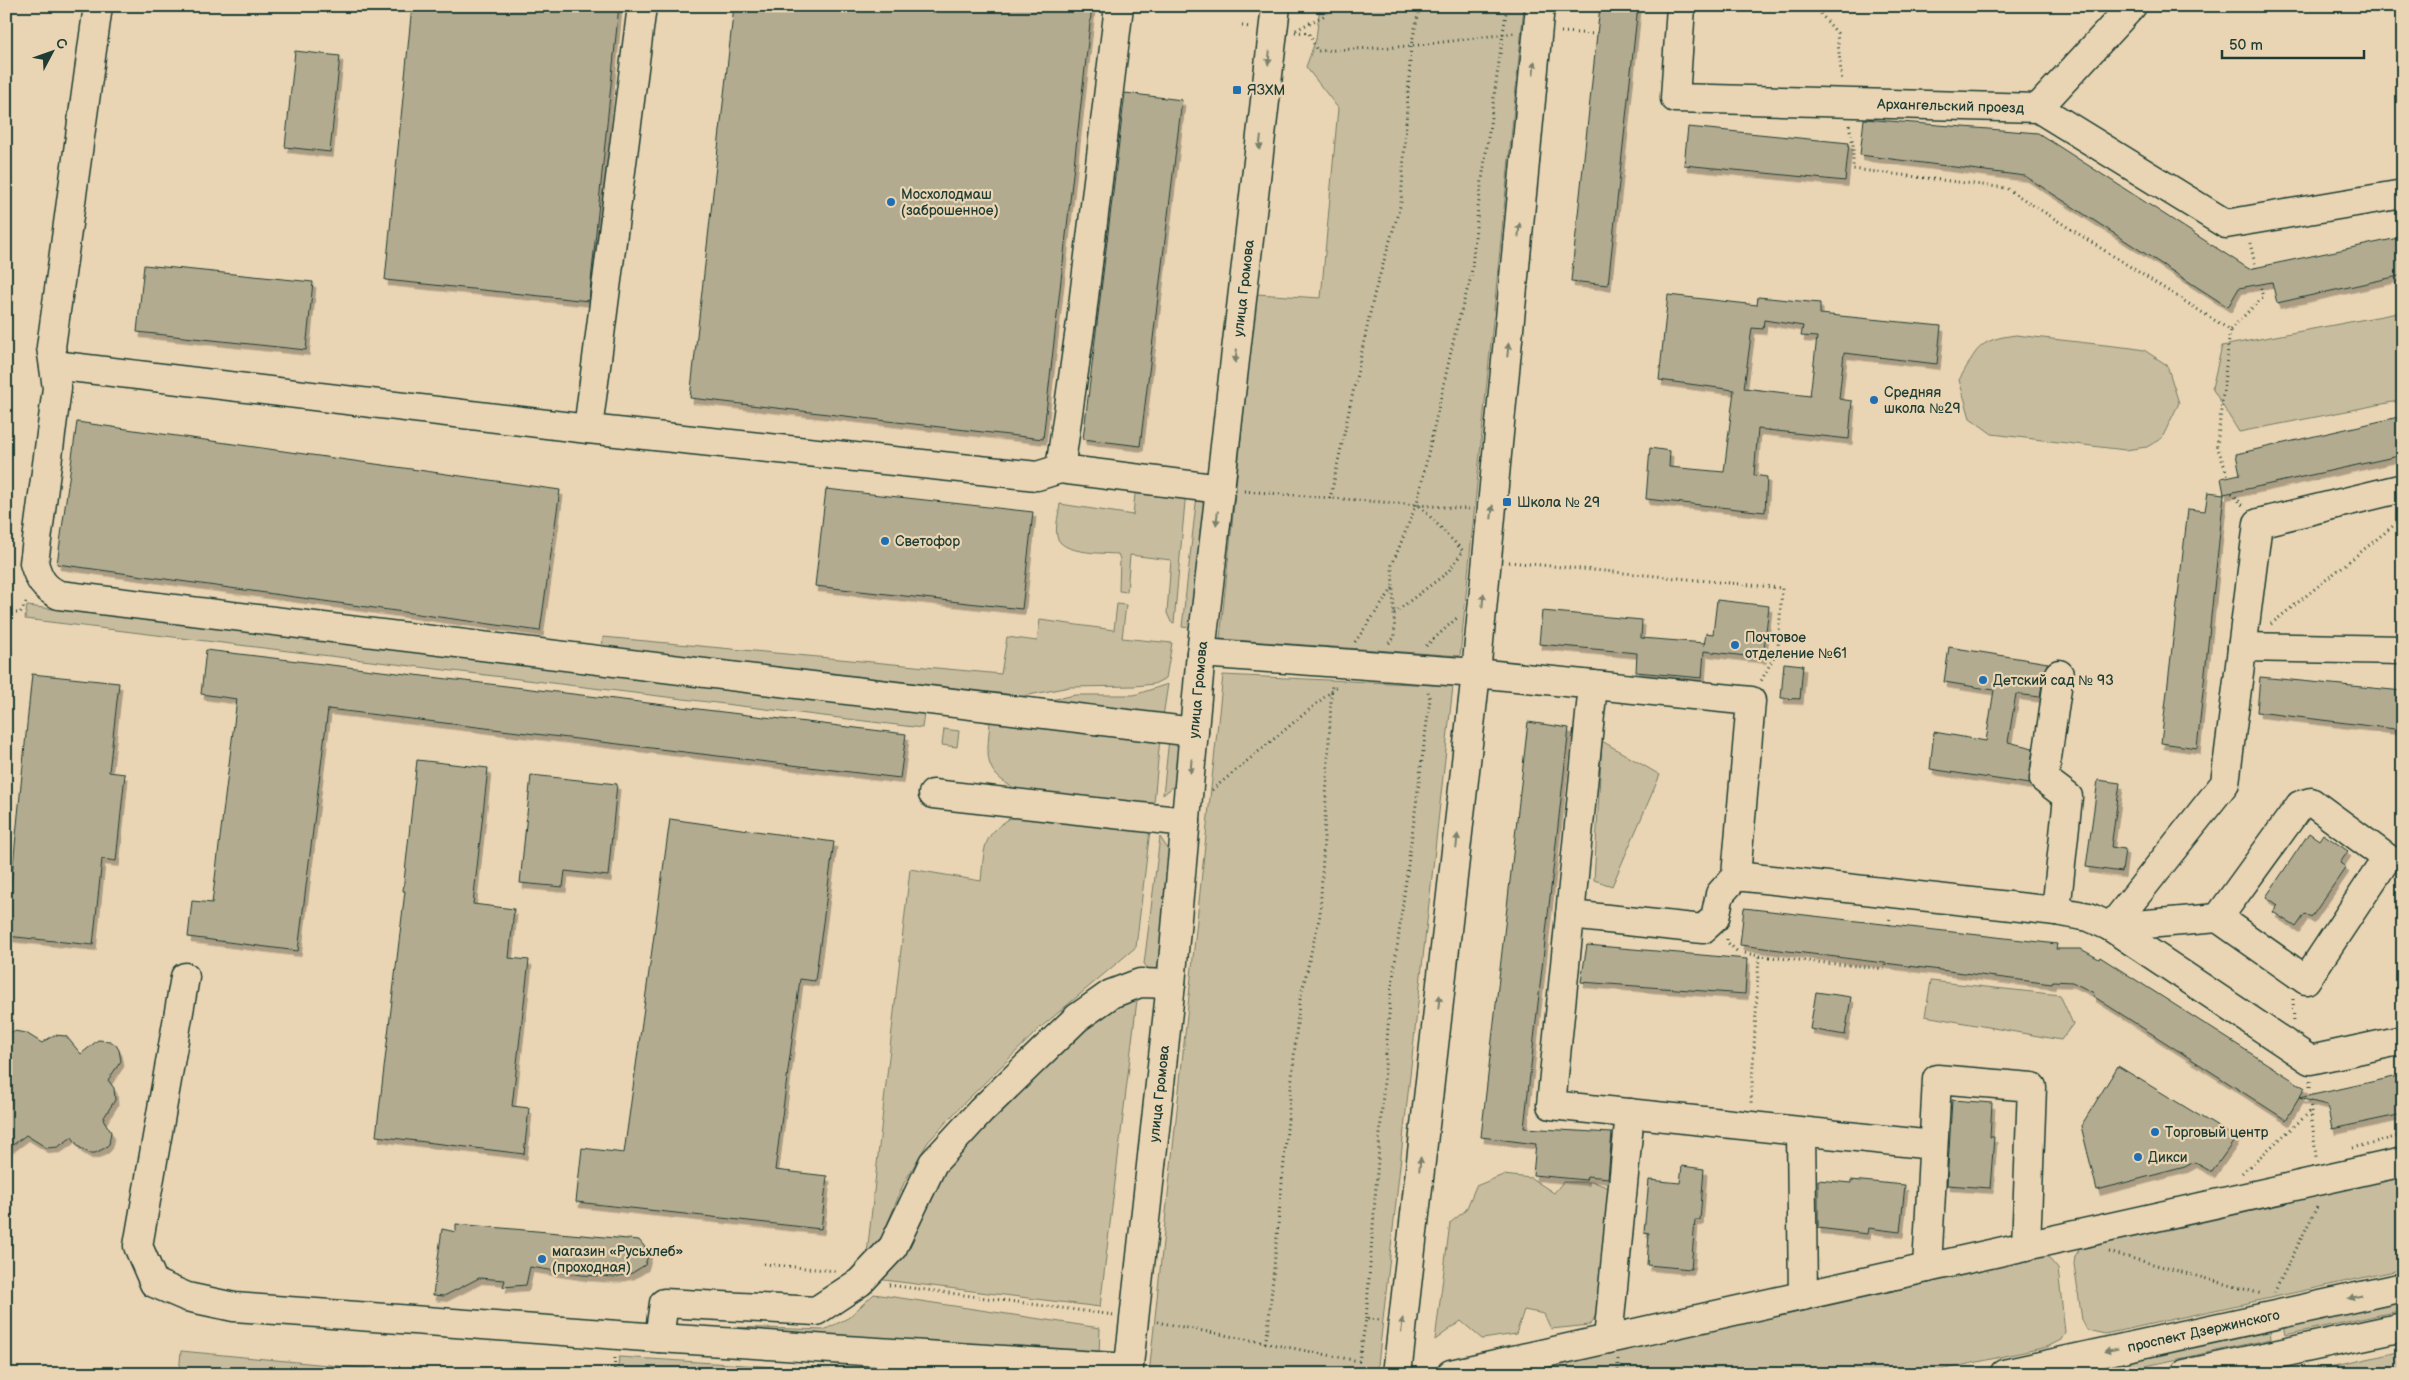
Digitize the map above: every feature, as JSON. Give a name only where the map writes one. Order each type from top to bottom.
[{"type":"street","points":[[98,6],[52,347],[57,388],[34,563],[38,576],[46,588],[59,596],[1194,732]]},
{"type":"street","points":[[588,429],[642,6]]},
{"type":"street","points":[[1060,469],[1081,322],[1119,6]]},
{"type":"street","name":"Архангельский проезд","points":[[1681,6],[1675,98],[2038,108],[2226,224],[2403,194]]},
{"type":"street","points":[[2038,108],[2132,6]]},
{"type":"street","name":"улица Громова","points":[[1129,1371],[1171,984],[1201,653],[1276,19]]},
{"type":"street","points":[[1397,1374],[1476,673],[1539,19]]},
{"type":"street","points":[[54,365],[588,429],[1037,476],[1060,469],[1221,489]]},
{"type":"street","points":[[2111,927],[2225,783],[2258,523],[2403,488]]},
{"type":"street","points":[[2242,647],[2403,650]]},
{"type":"street","points":[[1201,653],[1476,673],[1751,701],[1736,876],[1720,894],[1716,918],[1703,929],[1570,915]]},
{"type":"street","points":[[2056,911],[2068,797],[2044,779],[2059,674]]},
{"type":"street","points":[[1593,685],[1551,1105],[1934,1145]]},
{"type":"street","points":[[933,794],[1187,817]]},
{"type":"street","points":[[2111,927],[2218,918],[2306,980],[2387,858],[2311,802],[2300,805],[2218,918]]},
{"type":"street","points":[[1736,876],[2056,911],[2089,917],[2111,927],[2310,1060],[2403,1040]]},
{"type":"street","points":[[185,977],[138,1246],[154,1283],[187,1297],[234,1306],[1129,1371]]},
{"type":"street","points":[[659,1338],[664,1303],[816,1311],[860,1282],[893,1247],[933,1162],[981,1110],[1077,1018],[1111,994],[1140,983],[1171,984]]},
{"type":"street","points":[[1927,1268],[1937,1079],[2032,1087],[2026,1246]]},
{"type":"street","points":[[1608,1339],[1630,1113]]},
{"type":"street","points":[[1801,1132],[1802,1296]]},
{"type":"street","points":[[1451,1374],[2403,1162]]},
{"type":"street","name":"проспект Дзержинского","points":[[2004,1374],[2403,1287]]},
{"type":"street","points":[[2185,1374],[2403,1327]]},
{"type":"path","points":[[1242,26],[1276,19],[1323,16],[1335,6]]},
{"type":"path","points":[[1330,499],[1374,295],[1401,203],[1411,46],[1420,6]]},
{"type":"path","points":[[1265,1343],[1268,1330],[1299,1004],[1320,915],[1333,673],[1352,664],[1395,637],[1392,566],[1418,504],[1457,325],[1471,277],[1478,208],[1507,6]]},
{"type":"path","points":[[1814,6],[1837,33],[1844,102],[1853,144],[1853,169],[2006,188],[2230,330]]},
{"type":"path","points":[[1276,19],[1310,33],[1317,52],[1411,46],[1503,35],[1539,19],[1597,34]]},
{"type":"path","points":[[2228,476],[2217,446],[2230,330],[2263,297],[2260,285]]},
{"type":"path","points":[[1221,489],[1330,499],[1418,504],[1492,512]]},
{"type":"path","points":[[1418,504],[1463,551],[1463,561]]},
{"type":"path","points":[[2242,647],[2403,518]]},
{"type":"path","points":[[1394,613],[1448,572],[1463,551]]},
{"type":"path","points":[[1504,561],[1782,588],[1778,648],[1751,701]]},
{"type":"path","points":[[1187,817],[1331,692],[1352,664],[1393,587]]},
{"type":"path","points":[[764,1264],[842,1272],[860,1282],[1134,1318],[1359,1361],[1366,1319],[1390,1001],[1430,699],[1418,653],[1464,611]]},
{"type":"path","points":[[6,613],[20,613]]},
{"type":"path","points":[[1889,925],[1890,914],[1900,915]]},
{"type":"path","points":[[1745,953],[1885,969],[1885,962]]},
{"type":"path","points":[[1750,1125],[1759,956]]},
{"type":"path","points":[[2295,1025],[2293,997],[2298,974]]},
{"type":"path","points":[[2302,1078],[2310,1083],[2319,1081]]},
{"type":"path","points":[[2310,1083],[2310,1089]]},
{"type":"path","points":[[2310,1101],[2316,1157]]},
{"type":"path","points":[[2242,1173],[2311,1112]]},
{"type":"path","points":[[2099,1249],[2272,1296],[2319,1204]]},
{"type":"path","points":[[1366,1319],[1402,1323]]},
{"type":"shaded area","points":[[1320,6],[1524,6],[1460,656],[1220,639],[1256,294],[1321,298],[1338,108],[1306,67],[1316,39]]},
{"type":"shaded area","points":[[2403,312],[2403,400],[2239,432],[2212,388],[2222,346]]},
{"type":"shaded area","points":[[2016,335],[2144,350],[2167,365],[2179,403],[2162,438],[2147,447],[2125,450],[1992,434],[1970,418],[1959,380],[1980,347],[1993,340]]},
{"type":"shaded area","points":[[1136,483],[1186,491],[1174,623],[1171,622],[1167,613],[1171,560],[1130,555],[1127,592],[1119,591],[1120,559],[1118,554],[1092,553],[1073,549],[1060,542],[1057,536],[1060,504],[1133,515]]},
{"type":"shaded area","points":[[1197,495],[1215,497],[1197,624],[1190,628],[1182,627]]},
{"type":"shaded area","points":[[1117,604],[1126,605],[1122,638],[1172,643],[1166,678],[1154,684],[1135,686],[1069,687],[994,702],[602,652],[603,637],[1001,674],[1007,637],[1037,641],[1040,620],[1114,630]]},
{"type":"shaded area","points":[[27,606],[969,715],[969,719],[924,713],[922,728],[25,619]]},
{"type":"shaded area","points":[[1223,675],[1453,686],[1377,1374],[1149,1374]]},
{"type":"shaded area","points":[[1168,684],[1162,723],[1026,705],[1075,695],[1134,695]]},
{"type":"shaded area","points":[[979,715],[1160,738],[1154,803],[1143,807],[1023,793],[1010,786],[994,773],[988,757],[990,723],[979,720]]},
{"type":"shaded area","points":[[944,729],[959,731],[957,747],[942,745]]},
{"type":"shaded area","points":[[1169,739],[1180,746],[1180,781],[1163,795]]},
{"type":"shaded area","points":[[1602,741],[1660,775],[1612,886],[1594,880]]},
{"type":"shaded area","points":[[1017,814],[1150,830],[1136,947],[1040,1028],[962,1105],[928,1142],[904,1183],[878,1247],[867,1254],[910,869],[981,881],[983,857],[987,841],[997,828]]},
{"type":"shaded area","points":[[1160,837],[1170,852],[1169,955],[1158,969],[1151,971],[1144,964]]},
{"type":"shaded area","points":[[1931,981],[2060,995],[2073,1024],[2061,1040],[1925,1016]]},
{"type":"shaded area","points":[[1126,1000],[1137,1000],[1100,1307],[876,1279],[898,1261],[911,1242],[935,1180],[957,1152],[1077,1032]]},
{"type":"shaded area","points":[[2403,1173],[2403,1269],[2105,1334],[2087,1330],[2082,1320],[2074,1264],[2075,1256],[2081,1247]]},
{"type":"shaded area","points":[[1503,1175],[1531,1178],[1554,1193],[1563,1182],[1594,1182],[1616,1191],[1607,1298],[1590,1325],[1551,1329],[1544,1314],[1524,1310],[1516,1334],[1482,1339],[1461,1321],[1435,1340],[1450,1223],[1466,1210],[1476,1186]]},
{"type":"shaded area","points":[[2037,1253],[2047,1256],[2058,1269],[2065,1332],[2061,1340],[2047,1347],[1922,1374],[1487,1374]]},
{"type":"shaded area","points":[[874,1294],[1100,1328],[1099,1356],[731,1337],[733,1327],[824,1330],[848,1318]]},
{"type":"shaded area","points":[[2403,1300],[2403,1310],[2285,1335],[2283,1326]]},
{"type":"shaded area","points":[[2270,1329],[2271,1339],[2109,1374],[2066,1374]]},
{"type":"shaded area","points":[[181,1351],[423,1374],[179,1374]]},
{"type":"shaded area","points":[[2403,1351],[2403,1374],[2299,1374]]},
{"type":"shaded area","points":[[619,1357],[885,1374],[617,1374]]},
{"type":"building","points":[[412,6],[619,6],[589,301],[385,280]]},
{"type":"building","name":"Мосхолодмаш (заброшенное)","points":[[734,6],[1092,6],[1043,439],[690,398]]},
{"type":"building","points":[[1600,6],[1638,6],[1608,285],[1571,281]]},
{"type":"building","points":[[295,51],[340,56],[330,152],[285,147]]},
{"type":"building","points":[[1125,93],[1182,100],[1140,446],[1083,439]]},
{"type":"building","points":[[1864,119],[2038,133],[2249,269],[2403,237],[2403,275],[2277,303],[2272,282],[2239,288],[2228,307],[2025,176],[1860,155]]},
{"type":"building","points":[[1688,127],[1849,143],[1845,181],[1684,165]]},
{"type":"building","points":[[144,265],[313,282],[306,350],[137,332]]},
{"type":"building","points":[[1668,295],[1757,305],[1758,297],[1820,303],[1820,314],[1941,326],[1937,364],[1844,353],[1839,399],[1852,401],[1849,439],[1758,429],[1754,475],[1767,477],[1765,512],[1646,499],[1650,448],[1670,451],[1669,467],[1724,472],[1734,390],[1659,380]],"holes":[[[1764,320],[1803,326],[1801,336],[1817,337],[1810,396],[1744,388],[1752,328],[1763,329]]]},
{"type":"building","points":[[2403,416],[2403,455],[2224,494],[2221,478],[2240,474],[2236,454]]},
{"type":"building","points":[[77,422],[560,490],[540,631],[57,564]]},
{"type":"building","points":[[826,489],[1033,512],[1022,609],[815,586]]},
{"type":"building","points":[[2208,492],[2224,494],[2197,748],[2161,743],[2188,509],[2205,511]]},
{"type":"building","points":[[1717,600],[1769,606],[1763,658],[1704,651],[1702,678],[1636,672],[1637,653],[1539,644],[1542,611],[1642,620],[1641,638],[1704,643],[1706,633],[1713,634]]},
{"type":"building","points":[[1949,647],[2048,663],[2044,672],[2040,697],[2016,694],[2008,742],[2033,748],[2029,784],[1930,769],[1934,732],[1986,741],[1994,690],[1944,682]]},
{"type":"building","points":[[206,650],[906,734],[900,778],[328,709],[298,951],[188,937],[192,901],[212,903],[237,699],[201,694]]},
{"type":"building","points":[[1784,663],[1803,665],[1800,699],[1781,698]]},
{"type":"building","points":[[32,674],[119,683],[109,772],[125,774],[116,861],[102,859],[93,945],[6,936]]},
{"type":"building","points":[[2260,677],[2403,691],[2403,730],[2257,712]]},
{"type":"building","points":[[1528,722],[1569,728],[1524,1128],[1612,1133],[1608,1178],[1587,1176],[1586,1180],[1533,1175],[1536,1144],[1481,1137]]},
{"type":"building","points":[[417,760],[488,768],[473,904],[514,909],[509,958],[529,960],[512,1106],[529,1108],[524,1154],[376,1136],[405,891],[403,891]]},
{"type":"building","points":[[531,775],[617,784],[608,876],[565,871],[563,887],[520,883]]},
{"type":"building","points":[[2098,780],[2120,783],[2111,847],[2125,849],[2122,872],[2086,867]]},
{"type":"building","points":[[670,819],[834,842],[815,981],[800,979],[775,1170],[827,1176],[821,1229],[576,1202],[582,1148],[624,1153]]},
{"type":"building","points":[[2309,833],[2319,840],[2323,834],[2348,851],[2340,863],[2346,867],[2311,918],[2305,914],[2296,927],[2273,912],[2278,905],[2266,897]]},
{"type":"building","points":[[1744,908],[2057,944],[2056,949],[2081,949],[2099,959],[2100,957],[2305,1088],[2286,1120],[2093,996],[2094,993],[2072,982],[2053,981],[2052,984],[1740,945]]},
{"type":"building","points":[[1587,945],[1747,959],[1745,994],[1581,982]]},
{"type":"building","points":[[1816,992],[1851,997],[1845,1035],[1810,1029]]},
{"type":"building","points":[[14,1031],[26,1033],[42,1043],[54,1035],[66,1036],[81,1054],[98,1040],[110,1041],[116,1045],[121,1061],[108,1080],[114,1088],[115,1100],[103,1119],[111,1132],[109,1144],[105,1148],[95,1153],[89,1153],[79,1147],[72,1137],[58,1147],[47,1148],[26,1135],[6,1150],[6,1035]]},
{"type":"building","name":"Торговый центр","points":[[2118,1066],[2236,1138],[2212,1172],[2194,1162],[2185,1167],[2097,1190],[2081,1126]]},
{"type":"building","points":[[2403,1075],[2403,1114],[2332,1129],[2327,1105],[2299,1098]]},
{"type":"building","points":[[1952,1100],[1992,1103],[1990,1137],[1994,1137],[1990,1188],[1947,1185]]},
{"type":"building","points":[[1682,1166],[1704,1169],[1700,1220],[1695,1220],[1691,1269],[1647,1265],[1649,1233],[1644,1232],[1649,1180],[1680,1183]]},
{"type":"building","points":[[1818,1180],[1851,1183],[1851,1180],[1905,1185],[1900,1232],[1868,1228],[1867,1234],[1818,1228]]},
{"type":"building","name":"магазин «Русьхлеб» (проходная)","points":[[456,1224],[639,1240],[649,1252],[645,1265],[632,1273],[614,1277],[582,1275],[530,1267],[526,1285],[503,1287],[505,1280],[479,1278],[444,1296],[433,1295],[442,1229],[456,1232]]},
{"type":"place","name":"ЯЗХМ","points":[[1237,90]]},
{"type":"place","name":"Мосхолодмаш (заброшенное)","points":[[891,202]]},
{"type":"place","name":"Средняя школа №29","points":[[1874,400]]},
{"type":"place","name":"Школа № 29","points":[[1507,502]]},
{"type":"place","name":"Светофор","points":[[885,541]]},
{"type":"place","name":"Почтовое отделение №61","points":[[1735,645]]},
{"type":"place","name":"Детский сад № 93","points":[[1983,680]]},
{"type":"place","name":"Торговый центр","points":[[2155,1132]]},
{"type":"place","name":"Дикси","points":[[2138,1157]]},
{"type":"place","name":"магазин «Русьхлеб» (проходная)","points":[[542,1259]]}]
